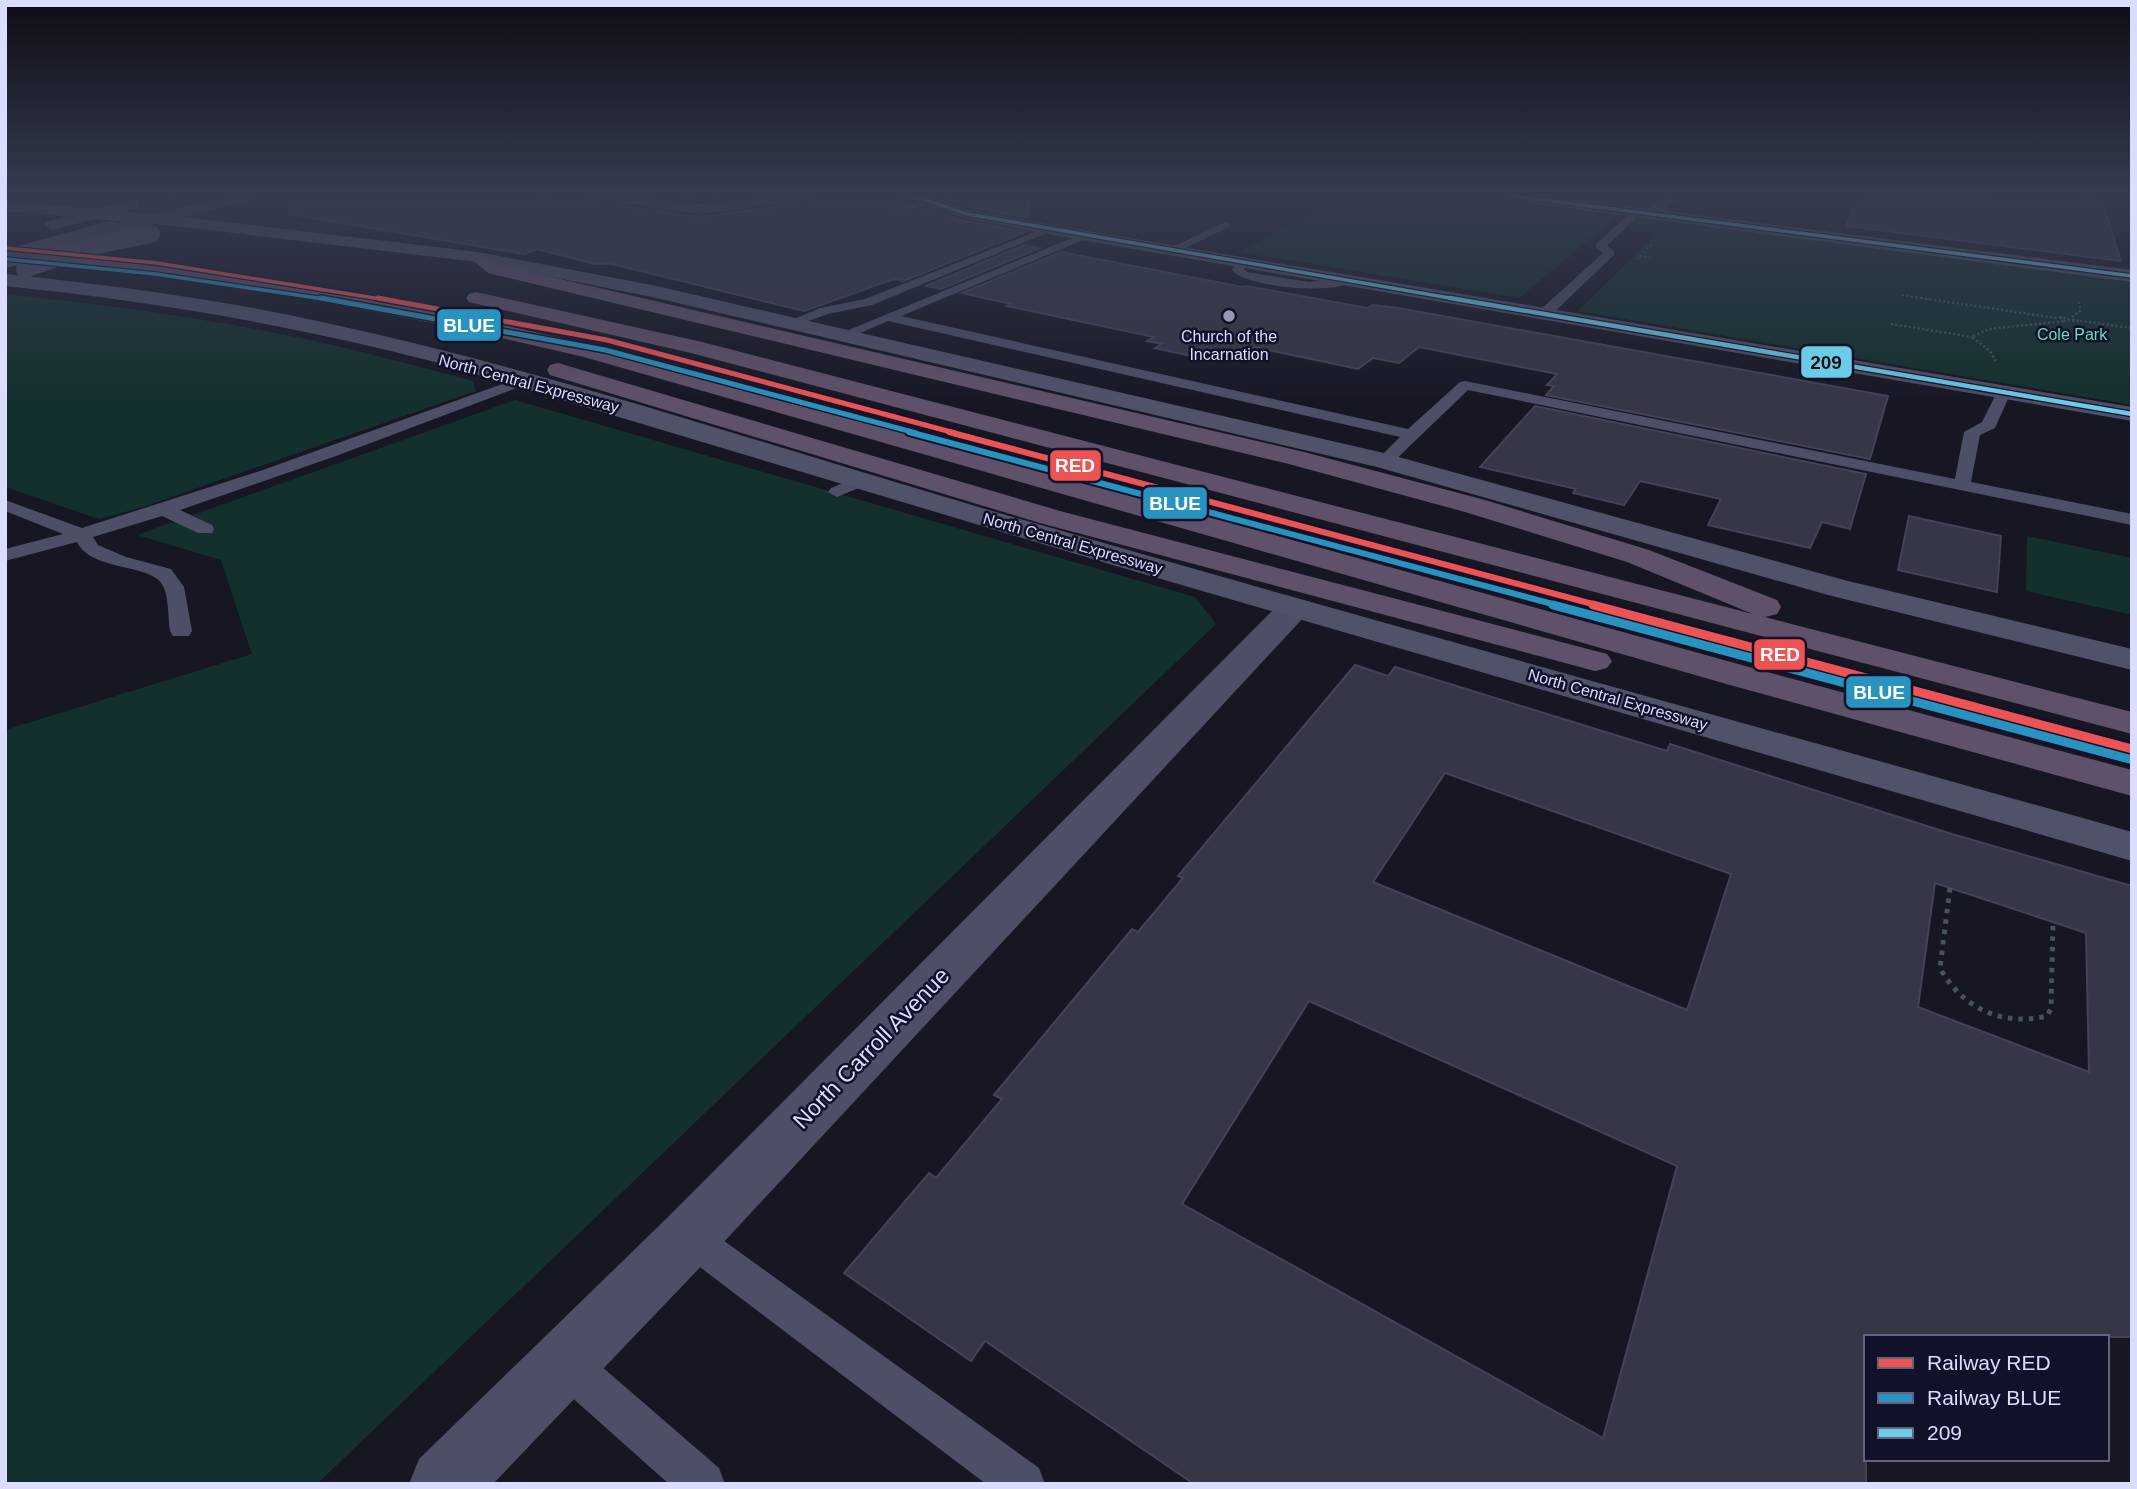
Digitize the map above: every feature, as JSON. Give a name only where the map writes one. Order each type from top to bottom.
[{"type":"highway","points":[[266,264],[330,273]]},
{"type":"highway","points":[[488,264],[494,269],[1282,455],[1475,506],[1638,555],[1906,665]]},
{"type":"highway","points":[[11,269],[241,282],[412,311],[514,333],[686,377],[1744,677],[2132,783]]},
{"type":"highway","points":[[144,295],[226,300],[401,331],[524,361],[663,400],[1050,517],[1586,660],[1744,677]]},
{"type":"highway","points":[[456,295],[694,347],[2132,723]]},
{"type":"main road","points":[[11,269],[30,264]]},
{"type":"main road","points":[[518,264],[627,285],[794,322],[1384,461],[1839,588],[2132,660]]},
{"type":"main road","name":"North Central Expressway","points":[[11,269],[363,337],[686,426],[849,487],[1294,608],[2132,847]]},
{"type":"street","points":[[1251,264],[2132,414]]},
{"type":"street","points":[[2043,264],[2132,276]]},
{"type":"street","name":"North Carroll Avenue","points":[[444,1484],[689,1237],[1294,608]]},
{"type":"lane","points":[[794,322],[825,311],[868,302],[961,264]]},
{"type":"lane","points":[[846,334],[1015,264]]},
{"type":"lane","points":[[1544,314],[1598,264]]},
{"type":"lane","points":[[887,317],[1412,435]]},
{"type":"lane","points":[[5,555],[83,536],[165,510],[522,381]]},
{"type":"lane","points":[[1384,461],[1465,385],[2132,520]]},
{"type":"lane","points":[[1962,485],[1972,432],[1989,425],[2004,392]]},
{"type":"lane","points":[[5,505],[83,536],[90,550],[164,573],[174,587],[181,631]]},
{"type":"lane","points":[[165,510],[205,529]]},
{"type":"lane","points":[[689,1237],[1023,1484]]},
{"type":"lane","points":[[563,1362],[703,1484]]},
{"type":"path","points":[[1902,295],[2071,317],[2080,321]]},
{"type":"path","points":[[2057,317],[2065,321]]},
{"type":"path","points":[[1972,337],[1983,329],[2046,326],[2065,321],[2132,328]]},
{"type":"path","points":[[1891,324],[1972,337],[1990,351],[1996,365]]},
{"type":"path","points":[[1950,888],[1940,968],[1945,979],[1968,1002],[2003,1018],[2036,1021],[2047,1017],[2051,1009],[2053,922]]},
{"type":"green space","points":[[1315,264],[1560,264],[1519,298]]},
{"type":"green space","name":"Cole Park","points":[[1625,264],[1999,264],[2132,282],[2132,405],[1578,311]]},
{"type":"green space","points":[[5,294],[164,314],[287,335],[473,381],[476,391],[140,508],[99,519],[5,487]]},
{"type":"green space","points":[[515,400],[1195,597],[1216,624],[317,1484],[5,1484],[5,730],[252,654],[221,560],[137,535]]},
{"type":"green space","points":[[2027,536],[2132,558],[2132,615],[2026,591]]},
{"type":"building","points":[[614,264],[945,264],[904,281],[894,279],[804,311]]},
{"type":"building","points":[[977,264],[1000,264],[941,289],[926,286]]},
{"type":"building","points":[[1031,264],[1126,264],[1368,308],[1373,305],[1398,308],[1888,396],[1870,459],[1546,395],[1554,386],[1547,385],[1557,374],[1419,347],[1399,363],[1373,358],[1358,369],[1254,347],[1234,360],[1217,356],[1212,360],[1155,348],[1162,344],[1147,341],[1154,337],[1007,306],[1011,304],[962,293]]},
{"type":"building","points":[[1535,406],[1866,474],[1850,529],[1822,522],[1810,548],[1708,525],[1721,499],[1640,481],[1624,505],[1573,493],[1576,489],[1480,467]]},
{"type":"building","points":[[1909,516],[2001,536],[1997,592],[1898,570]]},
{"type":"building","points":[[1355,665],[1388,676],[1395,667],[1667,751],[1670,744],[1952,834],[2132,886],[2132,1337],[1864,1335],[1866,1484],[1194,1484],[985,1341],[971,1361],[844,1273],[929,1173],[936,1178],[1002,1099],[994,1095],[1132,929],[1138,932],[1183,878],[1178,876]],"holes":[[[1445,773],[1731,874],[1687,1010],[1373,882]],[[1935,883],[2086,933],[2089,1072],[1918,1007]],[[1309,1001],[1677,1166],[1603,1438],[1182,1204]]]},
{"type":"rail line","name":"BLUE","points":[[60,264],[155,274],[306,295],[605,350],[2129,759]]},
{"type":"rail line","name":"RED","points":[[167,264],[308,285],[607,340],[2132,749]]},
{"type":"transit line","name":"209","points":[[1255,264],[2132,414]]},
{"type":"transit line","name":"209","points":[[2043,264],[2132,276]]},
{"type":"place","name":"Church of the Incarnation","points":[[1229,316]]}]
